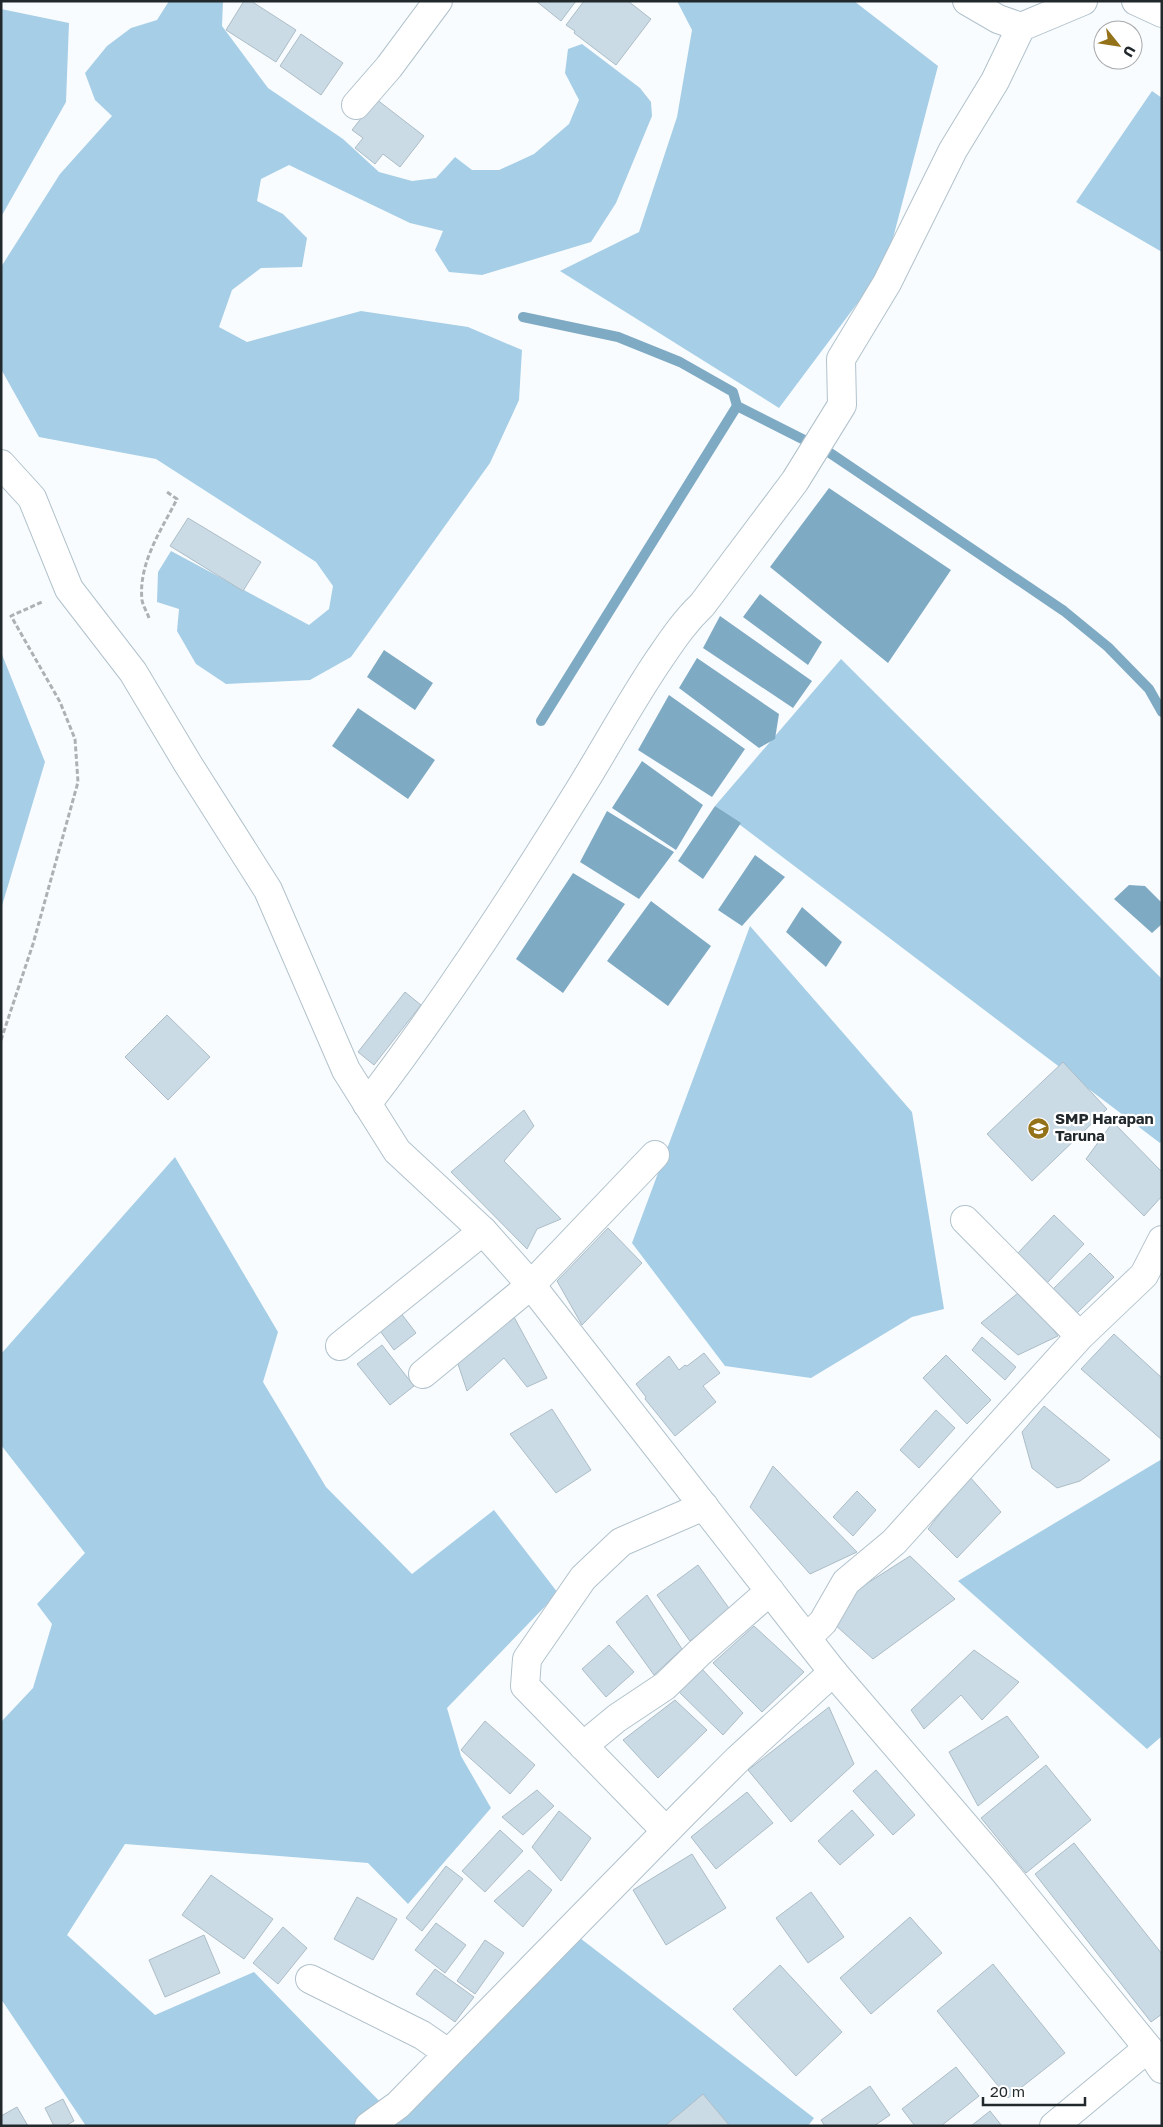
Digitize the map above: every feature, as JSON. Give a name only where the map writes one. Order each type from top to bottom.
[{"type":"street","points":[[356,105],[388,67],[438,1]]},
{"type":"street","points":[[967,1],[998,19],[1021,27]]},
{"type":"street","points":[[367,1104],[420,1033],[490,928],[583,784],[665,651],[686,621],[702,605],[795,481],[842,405],[841,359],[887,283],[953,150],[995,81],[1021,27],[1083,1]]},
{"type":"street","points":[[1136,1],[1162,13]]},
{"type":"street","points":[[1,464],[32,498],[69,589],[133,672],[268,890],[346,1070],[397,1151],[483,1231],[531,1285],[833,1672],[1004,1870],[1155,2059],[1054,2126]]},
{"type":"street","points":[[423,1374],[531,1285],[655,1154]]},
{"type":"street","points":[[965,1220],[1080,1336]]},
{"type":"street","points":[[340,1346],[483,1231]]},
{"type":"street","points":[[807,1638],[823,1622],[846,1582],[894,1542],[1080,1336],[1153,1282],[1162,1240]]},
{"type":"street","points":[[666,1831],[525,1686],[527,1660],[583,1578],[621,1542],[704,1506]]},
{"type":"street","points":[[583,1746],[617,1718],[665,1686],[699,1653],[770,1591]]},
{"type":"street","points":[[369,2126],[398,2105],[738,1759],[833,1672]]},
{"type":"street","points":[[310,1979],[422,2035],[448,2053]]},
{"type":"path","points":[[149,618],[142,601],[143,581],[148,558],[177,499],[167,492]]},
{"type":"path","points":[[1,1040],[33,944],[78,782],[75,739],[60,702],[11,616],[69,589]]},
{"type":"shaded area","points":[[169,1],[223,1],[222,26],[268,88],[343,139],[379,172],[412,181],[436,178],[455,157],[472,170],[499,170],[534,154],[569,124],[579,100],[565,73],[568,49],[582,44],[640,88],[651,102],[652,116],[616,203],[591,242],[482,275],[449,272],[435,250],[443,231],[410,223],[289,165],[261,179],[257,201],[283,214],[307,238],[302,267],[261,268],[232,290],[219,327],[247,342],[361,311],[468,327],[522,350],[519,400],[490,463],[351,657],[310,680],[226,684],[196,664],[177,631],[179,609],[157,602],[158,572],[171,551],[309,625],[329,609],[333,586],[316,562],[156,459],[39,437],[1,369],[1,267],[60,174],[112,116],[95,100],[85,73],[107,46],[131,28],[157,20]]},
{"type":"shaded area","points":[[677,1],[854,1],[938,66],[886,265],[779,408],[560,271],[639,232],[677,117],[692,30]]},
{"type":"shaded area","points":[[1,9],[69,23],[66,102],[1,217]]},
{"type":"shaded area","points":[[1152,91],[1162,98],[1162,252],[1076,202]]},
{"type":"shaded area","points":[[829,488],[951,570],[888,663],[770,567]]},
{"type":"shaded area","points":[[760,594],[822,642],[808,665],[743,617]]},
{"type":"shaded area","points":[[720,616],[812,681],[793,708],[703,648]]},
{"type":"shaded area","points":[[384,650],[433,683],[415,710],[367,677]]},
{"type":"shaded area","points":[[1,652],[45,762],[1,909]]},
{"type":"shaded area","points":[[697,658],[779,714],[775,739],[759,748],[679,688]]},
{"type":"shaded area","points":[[841,659],[1162,979],[1162,1141],[1160,1143],[715,806]]},
{"type":"shaded area","points":[[669,695],[745,749],[712,797],[638,750]]},
{"type":"shaded area","points":[[358,708],[435,760],[408,799],[332,746]]},
{"type":"shaded area","points":[[642,761],[703,805],[676,850],[612,808]]},
{"type":"shaded area","points":[[715,806],[741,823],[703,879],[678,861]]},
{"type":"shaded area","points":[[607,811],[674,852],[639,899],[580,862]]},
{"type":"shaded area","points":[[755,855],[785,877],[742,926],[718,910]]},
{"type":"shaded area","points":[[573,873],[625,904],[563,993],[516,959]]},
{"type":"shaded area","points":[[1129,885],[1145,886],[1162,903],[1162,924],[1152,933],[1114,899]]},
{"type":"shaded area","points":[[651,901],[711,946],[668,1006],[607,961]]},
{"type":"shaded area","points":[[802,907],[842,942],[826,967],[786,932]]},
{"type":"shaded area","points":[[750,926],[912,1112],[944,1309],[912,1317],[811,1378],[725,1366],[632,1243]]},
{"type":"shaded area","points":[[175,1157],[278,1332],[263,1382],[326,1487],[412,1574],[494,1510],[558,1593],[447,1708],[461,1756],[491,1808],[408,1904],[368,1863],[125,1844],[67,1935],[155,2015],[254,1972],[387,2109],[563,1925],[814,2118],[808,2126],[86,2126],[1,1999],[1,1722],[33,1688],[52,1624],[37,1604],[85,1553],[1,1445],[1,1354]]},
{"type":"shaded area","points":[[1162,1459],[1162,1736],[1147,1749],[958,1581]]},
{"type":"building","points":[[244,1],[251,1],[296,30],[276,62],[226,30]]},
{"type":"building","points":[[536,1],[576,1],[561,21]]},
{"type":"building","points":[[584,1],[628,1],[651,19],[616,65],[566,25]]},
{"type":"building","points":[[301,34],[343,63],[321,95],[280,66]]},
{"type":"building","points":[[376,99],[424,136],[400,167],[383,154],[375,164],[355,148],[363,138],[352,130]]},
{"type":"building","points":[[188,518],[261,562],[243,591],[170,546]]},
{"type":"building","points":[[405,992],[421,1005],[374,1065],[358,1052]]},
{"type":"building","points":[[167,1015],[210,1057],[168,1100],[125,1057]]},
{"type":"building","points":[[1063,1062],[1107,1109],[1032,1181],[987,1134]]},
{"type":"building","points":[[524,1110],[534,1126],[504,1161],[561,1219],[537,1229],[527,1249],[451,1172]]},
{"type":"building","points":[[1113,1122],[1162,1172],[1162,1196],[1144,1216],[1086,1159]]},
{"type":"building","points":[[1054,1215],[1084,1244],[1047,1283],[1017,1254]]},
{"type":"building","points":[[608,1228],[642,1263],[582,1325],[557,1281]]},
{"type":"building","points":[[1090,1253],[1114,1277],[1077,1313],[1053,1289]]},
{"type":"building","points":[[1023,1289],[1058,1336],[1018,1355],[981,1323]]},
{"type":"building","points":[[400,1312],[416,1333],[394,1350],[378,1328]]},
{"type":"building","points":[[514,1317],[547,1378],[527,1387],[504,1358],[467,1391],[457,1361]]},
{"type":"building","points":[[1114,1334],[1162,1378],[1162,1440],[1081,1369]]},
{"type":"building","points":[[982,1337],[1016,1367],[1005,1380],[972,1350]]},
{"type":"building","points":[[382,1345],[414,1386],[390,1405],[357,1364]]},
{"type":"building","points":[[704,1353],[720,1373],[703,1386],[716,1402],[675,1436],[645,1399],[646,1397],[636,1384],[669,1356],[679,1370]]},
{"type":"building","points":[[946,1355],[991,1400],[967,1424],[923,1378]]},
{"type":"building","points":[[1044,1406],[1110,1460],[1080,1481],[1057,1488],[1032,1468],[1022,1432]]},
{"type":"building","points":[[552,1409],[591,1470],[556,1493],[510,1434]]},
{"type":"building","points":[[936,1410],[955,1428],[919,1468],[900,1450]]},
{"type":"building","points":[[773,1466],[857,1552],[810,1574],[750,1507]]},
{"type":"building","points":[[969,1476],[1001,1512],[957,1558],[928,1529]]},
{"type":"building","points":[[857,1491],[876,1510],[853,1536],[833,1517]]},
{"type":"building","points":[[910,1556],[955,1599],[873,1659],[833,1623],[855,1591]]},
{"type":"building","points":[[698,1565],[731,1611],[690,1641],[657,1595]]},
{"type":"building","points":[[647,1595],[682,1649],[654,1675],[616,1622]]},
{"type":"building","points":[[754,1626],[804,1672],[762,1712],[713,1663]]},
{"type":"building","points":[[609,1645],[634,1672],[606,1697],[582,1669]]},
{"type":"building","points":[[974,1650],[1019,1682],[982,1720],[961,1695],[924,1729],[911,1710]]},
{"type":"building","points":[[702,1669],[743,1713],[723,1735],[678,1691]]},
{"type":"building","points":[[675,1700],[707,1730],[658,1778],[623,1740]]},
{"type":"building","points":[[829,1707],[854,1764],[791,1822],[748,1770]]},
{"type":"building","points":[[1007,1716],[1039,1757],[978,1806],[949,1752]]},
{"type":"building","points":[[485,1721],[535,1765],[510,1794],[461,1750]]},
{"type":"building","points":[[1046,1765],[1091,1820],[1026,1873],[981,1818]]},
{"type":"building","points":[[876,1770],[915,1815],[893,1835],[853,1791]]},
{"type":"building","points":[[537,1790],[554,1806],[523,1835],[502,1817]]},
{"type":"building","points":[[747,1792],[773,1823],[716,1869],[691,1837]]},
{"type":"building","points":[[852,1810],[874,1835],[840,1865],[818,1841]]},
{"type":"building","points":[[559,1811],[591,1838],[561,1881],[532,1847]]},
{"type":"building","points":[[500,1830],[523,1851],[485,1892],[462,1871]]},
{"type":"building","points":[[1074,1843],[1162,1954],[1162,2014],[1151,2022],[1035,1874]]},
{"type":"building","points":[[692,1854],[726,1908],[666,1945],[633,1890]]},
{"type":"building","points":[[446,1866],[463,1879],[422,1931],[406,1918]]},
{"type":"building","points":[[529,1870],[552,1890],[523,1927],[494,1901]]},
{"type":"building","points":[[211,1875],[273,1919],[244,1959],[182,1915]]},
{"type":"building","points":[[811,1892],[844,1937],[808,1963],[776,1918]]},
{"type":"building","points":[[357,1897],[397,1919],[373,1960],[334,1939]]},
{"type":"building","points":[[910,1917],[942,1953],[871,2014],[840,1978]]},
{"type":"building","points":[[436,1923],[466,1945],[445,1973],[415,1950]]},
{"type":"building","points":[[283,1927],[307,1948],[278,1984],[253,1963]]},
{"type":"building","points":[[204,1935],[220,1973],[165,1997],[149,1960]]},
{"type":"building","points":[[485,1940],[504,1953],[475,1994],[457,1981]]},
{"type":"building","points":[[993,1964],[1065,2053],[1008,2098],[937,2011]]},
{"type":"building","points":[[780,1965],[842,2032],[796,2076],[733,2009]]},
{"type":"building","points":[[435,1969],[474,1997],[455,2022],[416,1994]]},
{"type":"building","points":[[956,2067],[979,2096],[941,2126],[915,2126],[902,2109]]},
{"type":"building","points":[[870,2086],[890,2115],[874,2126],[825,2126],[821,2120]]},
{"type":"building","points":[[703,2094],[729,2125],[665,2126]]},
{"type":"building","points":[[63,2099],[74,2121],[65,2126],[54,2126],[45,2108]]},
{"type":"building","points":[[17,2107],[28,2126],[1,2126],[1,2116]]},
{"type":"building","points":[[990,2111],[1002,2126],[971,2126]]},
{"type":"waterway","points":[[523,317],[618,337],[680,362],[733,392],[737,406],[541,721]]},
{"type":"waterway","points":[[737,406],[830,453],[1064,611],[1108,647],[1149,689],[1162,712]]},
{"type":"place","name":"SMP Harapan Taruna","points":[[1039,1128]]}]
